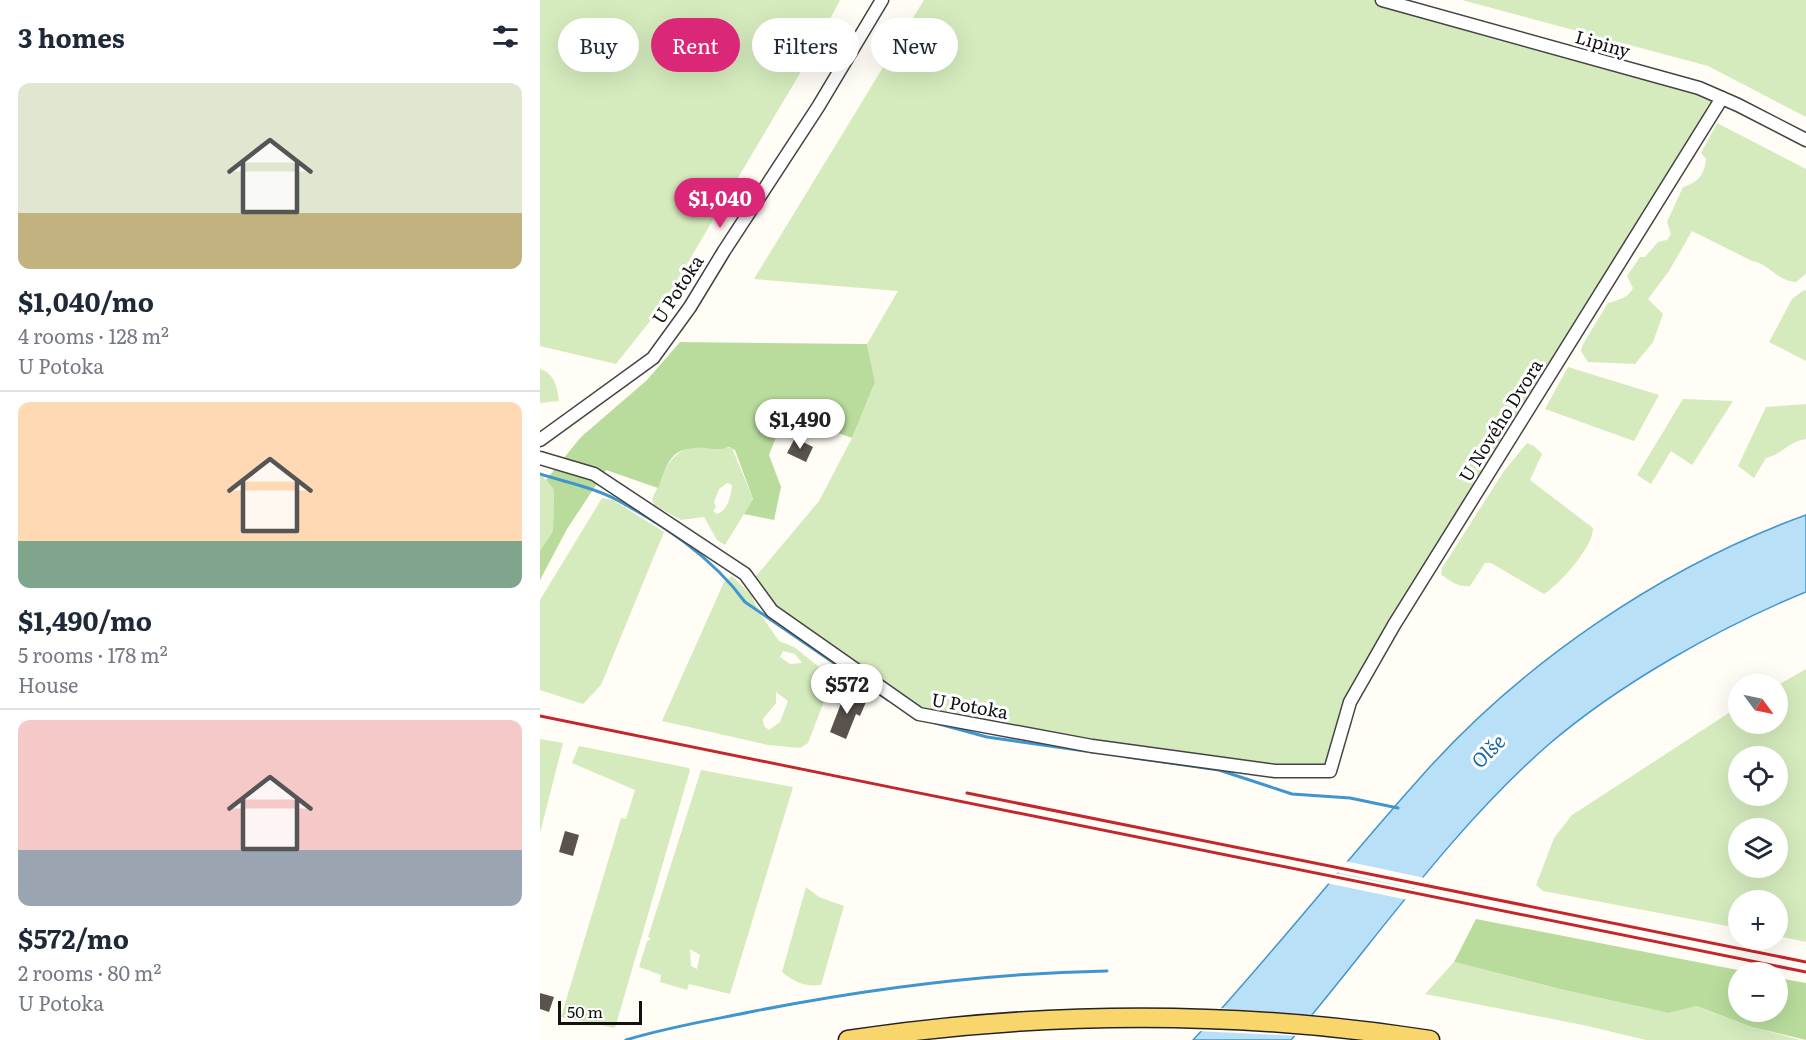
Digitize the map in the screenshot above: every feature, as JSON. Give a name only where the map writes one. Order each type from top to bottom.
[{"type":"main road","points":[[848,1040],[1011,1022],[1108,1019],[1250,1022],[1422,1039]]},
{"type":"street","name":"U Potoka","points":[[540,440],[653,358],[690,307],[818,107],[882,0]]},
{"type":"street","name":"Lipiny","points":[[1382,0],[1699,88],[1806,140]]},
{"type":"street","name":"U Nového Dvora","points":[[1330,771],[1350,702],[1394,625],[1722,98]]},
{"type":"street","name":"U Potoka","points":[[540,458],[594,474],[745,574],[772,611],[919,714],[1092,746],[1275,771],[1330,771]]},
{"type":"green space","points":[[540,0],[840,0],[830,18],[752,18],[752,72],[801,72],[662,306],[616,364],[540,346]]},
{"type":"green space","points":[[924,0],[1382,0],[1722,98],[1350,702],[1330,771],[1275,771],[919,714],[772,611],[751,582],[819,501],[852,438],[875,382],[867,344],[898,291],[754,279],[880,72],[958,72],[958,18],[913,18]]},
{"type":"green space","points":[[1462,0],[1806,0],[1806,117],[1708,66]]},
{"type":"green space","points":[[1717,123],[1806,169],[1806,274],[1796,282],[1783,279],[1758,262],[1692,231],[1669,271],[1648,299],[1663,314],[1653,342],[1635,364],[1588,362],[1581,351],[1583,344],[1608,303],[1623,298],[1633,288],[1627,276],[1640,257],[1645,257],[1658,242],[1667,240],[1671,234],[1667,222],[1683,187],[1693,183],[1702,174],[1706,159],[1701,153]]},
{"type":"green space","points":[[1804,290],[1806,291],[1806,361],[1769,342],[1792,299]]},
{"type":"green space","points":[[680,342],[867,344],[875,382],[852,438],[808,422],[780,427],[769,455],[781,487],[774,520],[744,514],[753,499],[735,450],[729,447],[685,449],[673,457],[658,488],[606,470],[567,529],[540,580],[540,551],[553,531],[554,490],[546,480],[581,437],[647,380]]},
{"type":"green space","points":[[1568,367],[1659,395],[1634,441],[1545,409]]},
{"type":"green space","points":[[540,369],[552,378],[559,401],[540,403]]},
{"type":"green space","points":[[1683,399],[1733,401],[1692,465],[1671,451],[1651,484],[1637,475]]},
{"type":"green space","points":[[1806,404],[1806,439],[1766,458],[1754,478],[1738,466],[1766,407]]},
{"type":"green space","points":[[1527,443],[1542,454],[1530,480],[1593,528],[1588,545],[1567,574],[1544,594],[1491,563],[1485,563],[1470,586],[1455,583],[1441,574],[1442,568],[1504,471]]},
{"type":"green space","points":[[689,447],[732,448],[753,499],[725,545],[717,540],[704,517],[681,520],[654,505],[652,499],[669,463]],"holes":[[[727,483],[732,485],[726,506],[717,514],[713,511],[716,507],[714,502],[719,489]]]},
{"type":"green space","points":[[540,473],[554,490],[553,531],[540,551]]},
{"type":"green space","points":[[602,498],[613,500],[664,532],[601,685],[583,704],[540,690],[540,600]]},
{"type":"green space","points":[[732,576],[751,595],[761,615],[779,641],[794,647],[833,678],[808,743],[800,748],[768,745],[662,721],[724,582]],"holes":[[[783,651],[795,654],[802,663],[790,664],[780,657]],[[776,692],[788,701],[780,722],[769,730],[764,726],[763,719],[776,703]]]},
{"type":"green space","points":[[1806,669],[1806,942],[1788,938],[1788,890],[1728,890],[1728,926],[1543,891],[1536,885],[1554,838],[1572,815],[1728,714],[1728,734],[1788,734],[1788,679]]},
{"type":"green space","points":[[540,739],[563,743],[540,833]]},
{"type":"green space","points":[[579,746],[690,770],[615,1028],[561,1017],[621,818],[626,819],[635,790],[572,763]]},
{"type":"green space","points":[[701,770],[793,787],[730,994],[689,984],[687,990],[660,982],[661,975],[639,967],[647,941],[651,939],[648,937]],"holes":[[[690,949],[700,955],[697,969],[691,966]]]},
{"type":"green space","points":[[806,887],[819,897],[844,906],[821,985],[800,983],[782,972]]},
{"type":"green space","points":[[1476,919],[1728,968],[1728,1018],[1696,1006],[1669,1013],[1564,990],[1454,962]]},
{"type":"green space","points":[[1454,962],[1564,990],[1669,1013],[1695,1006],[1728,1018],[1728,1022],[1738,1022],[1800,1040],[1646,1040],[1583,1025],[1425,994]]},
{"type":"green space","points":[[1788,980],[1806,983],[1806,1040],[1739,1022],[1788,1022]]},
{"type":"water","name":"Olše","points":[[1806,515],[1806,592],[1739,622],[1671,659],[1606,700],[1548,745],[1478,813],[1291,1040],[1193,1040],[1419,779],[1502,697],[1596,623],[1647,591],[1699,562]]},
{"type":"pier","points":[[1345,861],[1425,878],[1417,889],[1335,872]]},
{"type":"pier","points":[[1335,873],[1416,889],[1408,900],[1326,883]]},
{"type":"pier","points":[[1218,1008],[1316,1015],[1298,1036],[1197,1031]]},
{"type":"building","points":[[795,438],[813,447],[806,462],[787,453]]},
{"type":"building","points":[[845,693],[866,702],[860,716],[856,714],[846,739],[830,732]]},
{"type":"building","points":[[565,831],[579,835],[573,856],[559,852]]},
{"type":"building","points":[[540,993],[554,997],[549,1012],[540,1009]]},
{"type":"waterway","points":[[540,474],[606,495],[669,531],[702,556],[745,602],[888,700]]},
{"type":"waterway","points":[[928,721],[987,737],[1092,752]]},
{"type":"waterway","points":[[1128,757],[1219,770],[1292,794],[1350,798],[1398,808]]},
{"type":"waterway","points":[[626,1040],[674,1027],[843,995],[974,978],[1107,971]]},
{"type":"railway","points":[[540,716],[1806,972]]},
{"type":"railway","points":[[967,793],[1806,962]]}]
